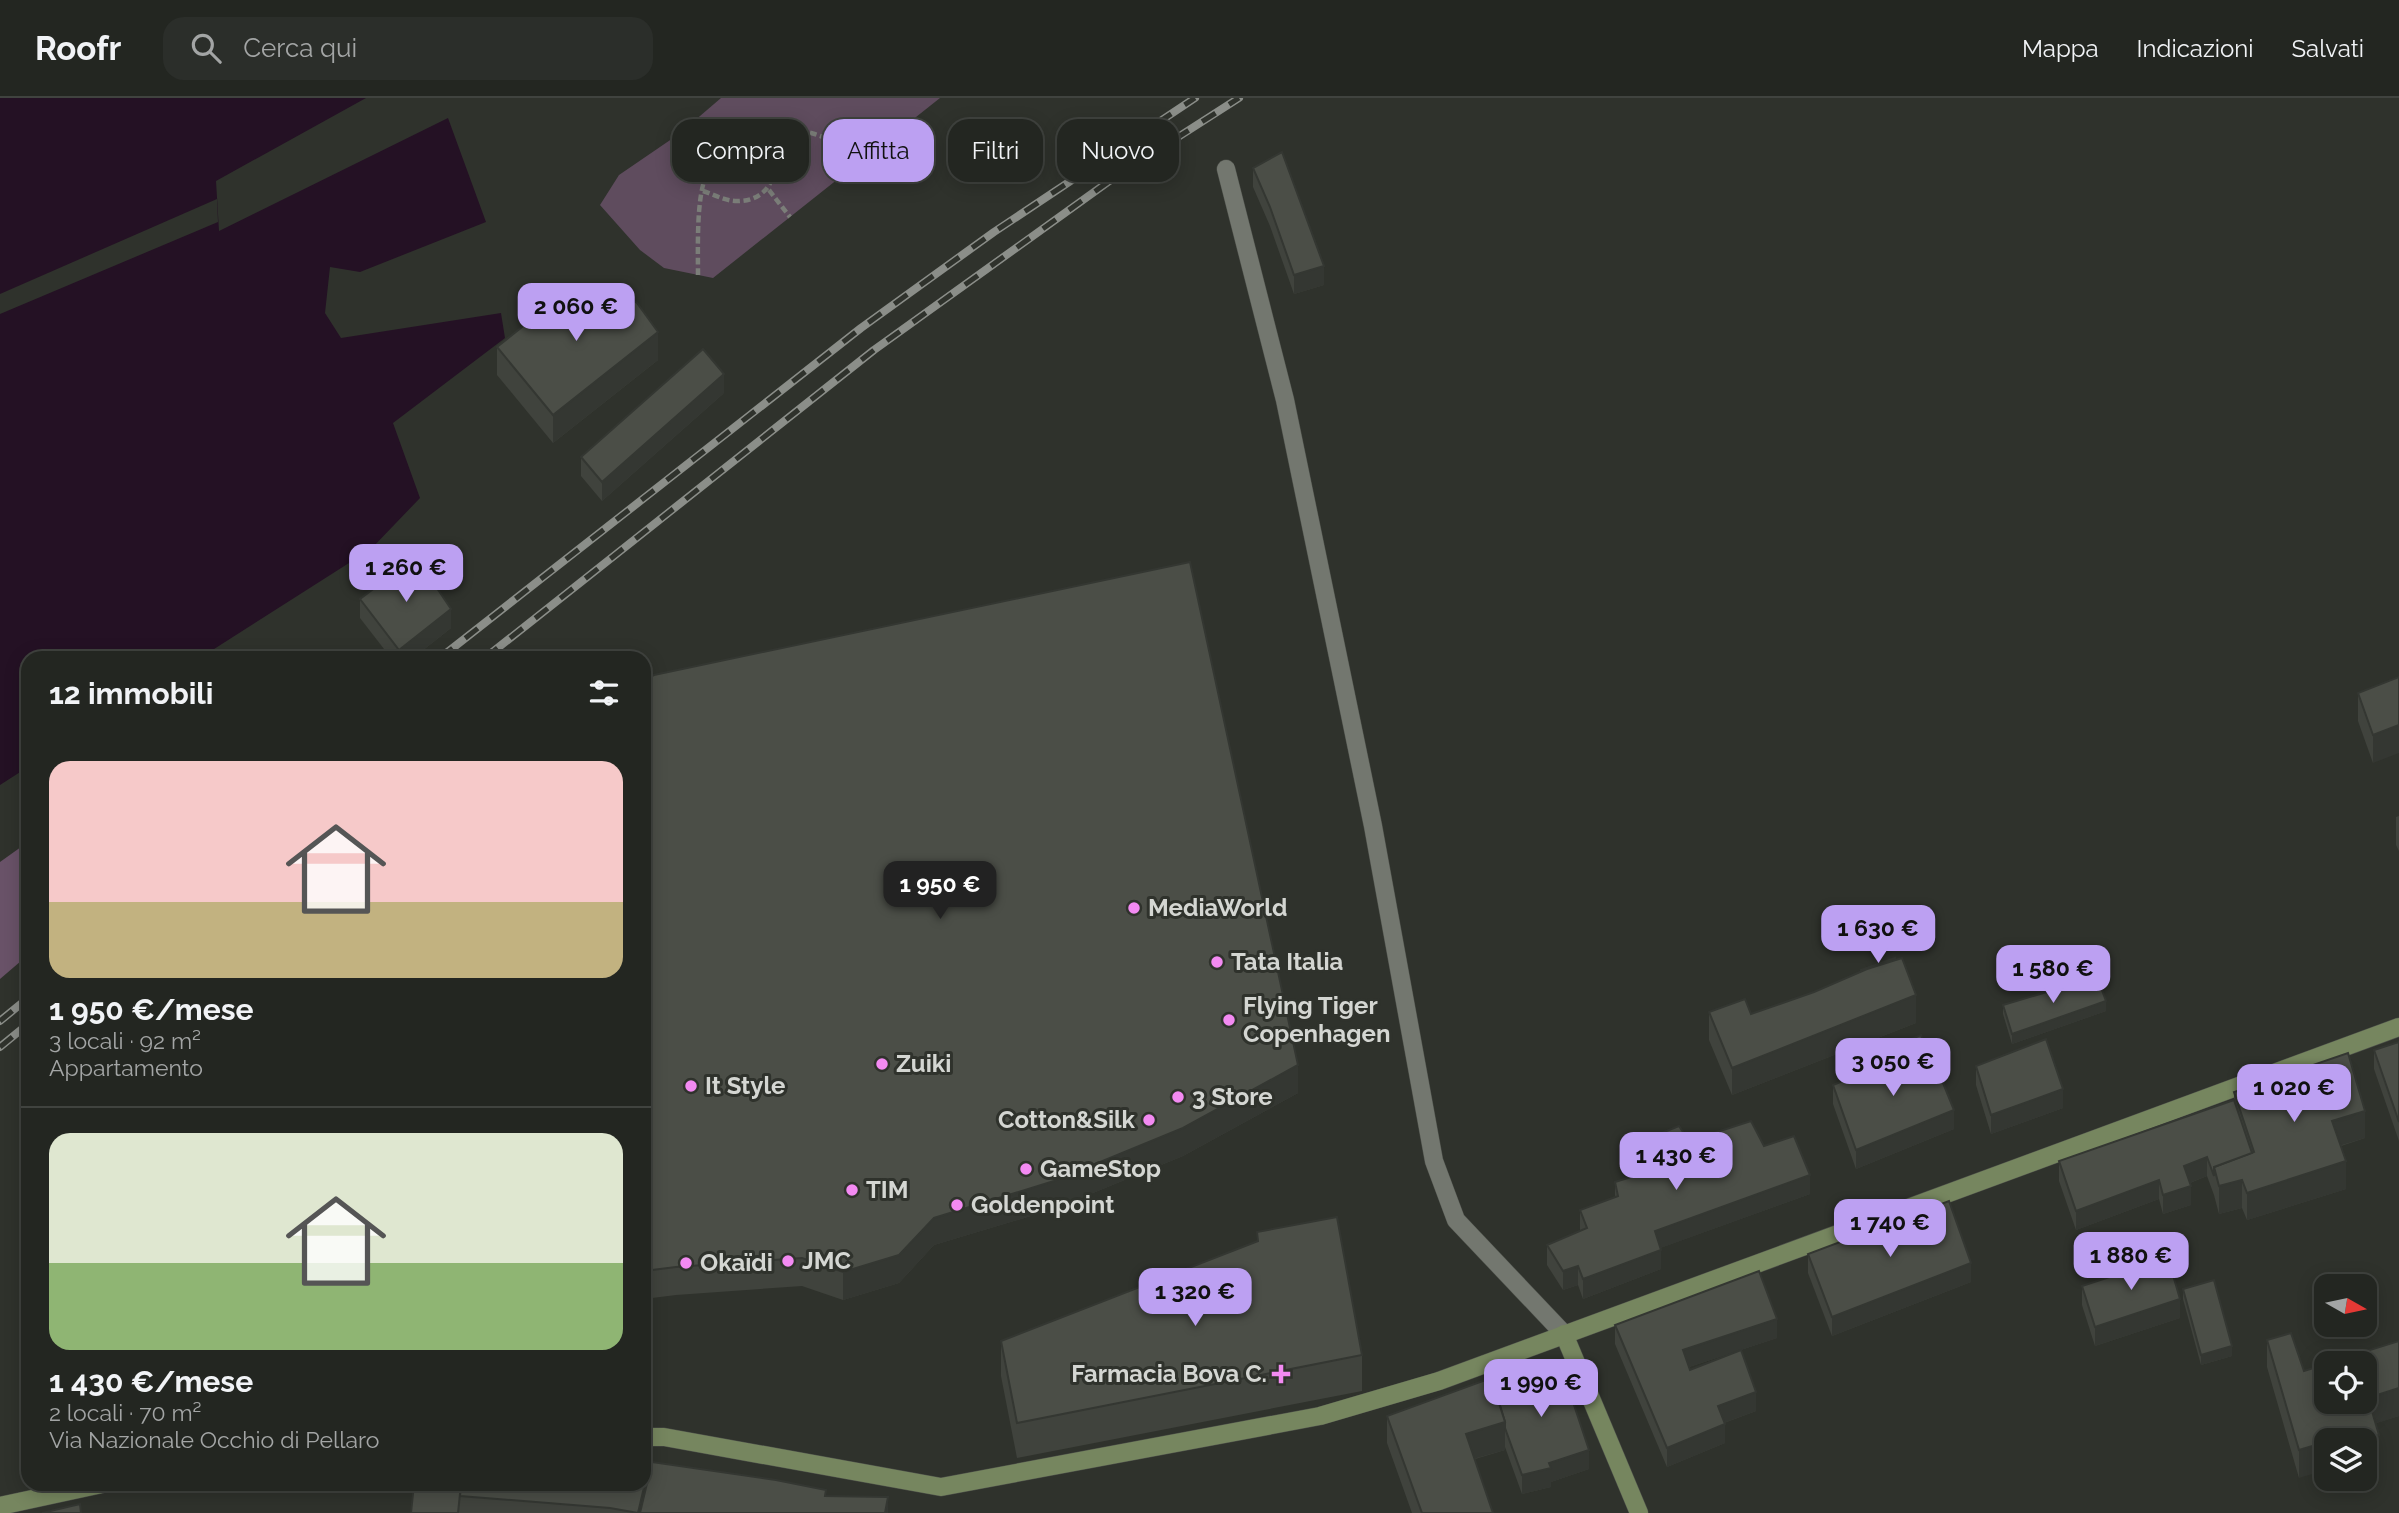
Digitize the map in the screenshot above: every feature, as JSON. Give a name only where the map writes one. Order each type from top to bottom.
[{"type":"street","points":[[651,1437],[664,1437],[941,1488],[1321,1416],[1439,1381],[2399,1027]]},
{"type":"street","points":[[1564,1334],[1639,1513]]},
{"type":"street","points":[[0,1506],[70,1491]]},
{"type":"lane","points":[[1226,170],[1287,414],[1373,826],[1434,1161],[1455,1220],[1564,1334]]},
{"type":"path","points":[[698,275],[699,219],[705,182]]},
{"type":"path","points":[[703,191],[725,200],[740,201],[757,198],[769,190],[771,182]]},
{"type":"path","points":[[769,190],[790,217]]},
{"type":"shaded area","points":[[0,98],[366,98],[216,181],[219,231],[448,118],[486,222],[360,272],[330,267],[325,313],[341,338],[501,313],[505,338],[393,423],[420,498],[371,549],[211,651],[21,651],[21,772],[0,785]]},
{"type":"shaded area","points":[[721,98],[940,98],[914,119],[823,119],[823,182],[834,182],[713,278],[664,268],[640,250],[600,205],[619,175],[672,139],[672,182],[809,182],[809,119],[696,119]]},
{"type":"shaded area","points":[[21,847],[21,961],[0,979],[0,862]]},
{"type":"pier","points":[[217,199],[218,222],[0,314],[0,294]]},
{"type":"building","points":[[1282,152],[1324,266],[1294,275],[1253,168]]},
{"type":"building","points":[[609,286],[637,303],[658,332],[553,415],[497,347],[571,288]]},
{"type":"building","points":[[703,349],[724,374],[602,482],[581,457]]},
{"type":"building","points":[[416,557],[451,609],[399,650],[360,599]]},
{"type":"building","points":[[1190,562],[1298,1065],[1183,1128],[1054,1181],[934,1218],[899,1255],[843,1272],[802,1258],[651,1270],[651,676]]},
{"type":"building","points":[[2399,677],[2399,725],[2373,735],[2358,693]]},
{"type":"building","points":[[1895,958],[1862,972],[1861,970]]},
{"type":"building","points":[[1902,958],[1916,995],[1732,1068],[1709,1012],[1745,999],[1751,1014]]},
{"type":"building","points":[[2097,977],[2106,1001],[2012,1034],[2003,1005]]},
{"type":"building","points":[[1921,1035],[1925,1047],[1872,1069],[1867,1057]]},
{"type":"building","points":[[2046,1039],[2063,1089],[1991,1115],[1976,1066]]},
{"type":"building","points":[[2399,1042],[2399,1122],[2374,1050]]},
{"type":"building","points":[[1928,1046],[1954,1110],[1856,1150],[1833,1085]]},
{"type":"building","points":[[2348,1053],[2365,1111],[2332,1121],[2346,1161],[2247,1193],[2242,1180],[2219,1186],[2214,1167],[2254,1152],[2234,1092]]},
{"type":"building","points":[[2234,1100],[2252,1153],[2214,1167],[2214,1176],[2207,1157],[2184,1166],[2191,1186],[2163,1195],[2159,1180],[2076,1211],[2059,1161]]},
{"type":"building","points":[[1751,1121],[1764,1146],[1794,1136],[1810,1175],[1655,1231],[1661,1250],[1583,1279],[1578,1266],[1563,1271],[1547,1245],[1587,1228],[1580,1210],[1618,1196],[1615,1182],[1634,1176],[1624,1148],[1679,1126],[1689,1141]]},
{"type":"building","points":[[1949,1201],[1971,1263],[1832,1317],[1808,1254]]},
{"type":"building","points":[[1337,1217],[1362,1355],[1017,1423],[1001,1341],[1258,1241],[1257,1232]]},
{"type":"building","points":[[2168,1258],[2180,1299],[2095,1327],[2082,1286]]},
{"type":"building","points":[[1759,1271],[1777,1319],[1683,1350],[1690,1370],[1741,1350],[1756,1392],[1718,1406],[1725,1424],[1667,1448],[1615,1325]]},
{"type":"building","points":[[2214,1280],[2232,1346],[2201,1355],[2183,1289]]},
{"type":"building","points":[[2291,1333],[2304,1371],[2314,1368],[2314,1414],[2373,1414],[2377,1428],[2314,1428],[2314,1446],[2299,1450],[2267,1340]]},
{"type":"building","points":[[2399,1341],[2399,1388],[2377,1395],[2377,1351],[2367,1351]]},
{"type":"building","points":[[1543,1367],[1559,1369],[1564,1375],[1589,1450],[1549,1463],[1551,1468],[1522,1475],[1505,1428],[1494,1386]]},
{"type":"building","points":[[1491,1378],[1505,1422],[1466,1434],[1493,1513],[1422,1513],[1387,1416]]},
{"type":"building","points":[[652,1462],[776,1480],[826,1490],[825,1496],[888,1497],[885,1513],[640,1513],[645,1491],[651,1491]]},
{"type":"building","points":[[413,1491],[460,1491],[458,1513],[411,1513]]},
{"type":"building","points":[[460,1491],[643,1491],[638,1513],[610,1508],[460,1496]]},
{"type":"building","points":[[80,1504],[81,1513],[42,1513]]},
{"type":"railway","points":[[449,651],[861,328],[994,232],[1195,98]]},
{"type":"railway","points":[[494,651],[874,350],[1108,182],[1239,98]]},
{"type":"railway","points":[[0,1021],[21,1004]]},
{"type":"railway","points":[[0,1047],[21,1030]]},
{"type":"place","name":"MediaWorld","points":[[1134,908]]},
{"type":"place","name":"Tata Italia","points":[[1217,962]]},
{"type":"place","name":"Flying Tiger Copenhagen","points":[[1229,1020]]},
{"type":"place","name":"Zuiki","points":[[882,1064]]},
{"type":"place","name":"It Style","points":[[691,1086]]},
{"type":"place","name":"3 Store","points":[[1178,1097]]},
{"type":"place","name":"Cotton&Silk","points":[[1149,1120]]},
{"type":"place","name":"GameStop","points":[[1026,1169]]},
{"type":"place","name":"TIM","points":[[852,1190]]},
{"type":"place","name":"Goldenpoint","points":[[957,1205]]},
{"type":"place","name":"JMC","points":[[788,1261]]},
{"type":"place","name":"Okaïdi","points":[[686,1263]]},
{"type":"place","name":"Farmacia Bova C.","points":[[1281,1374]]}]
